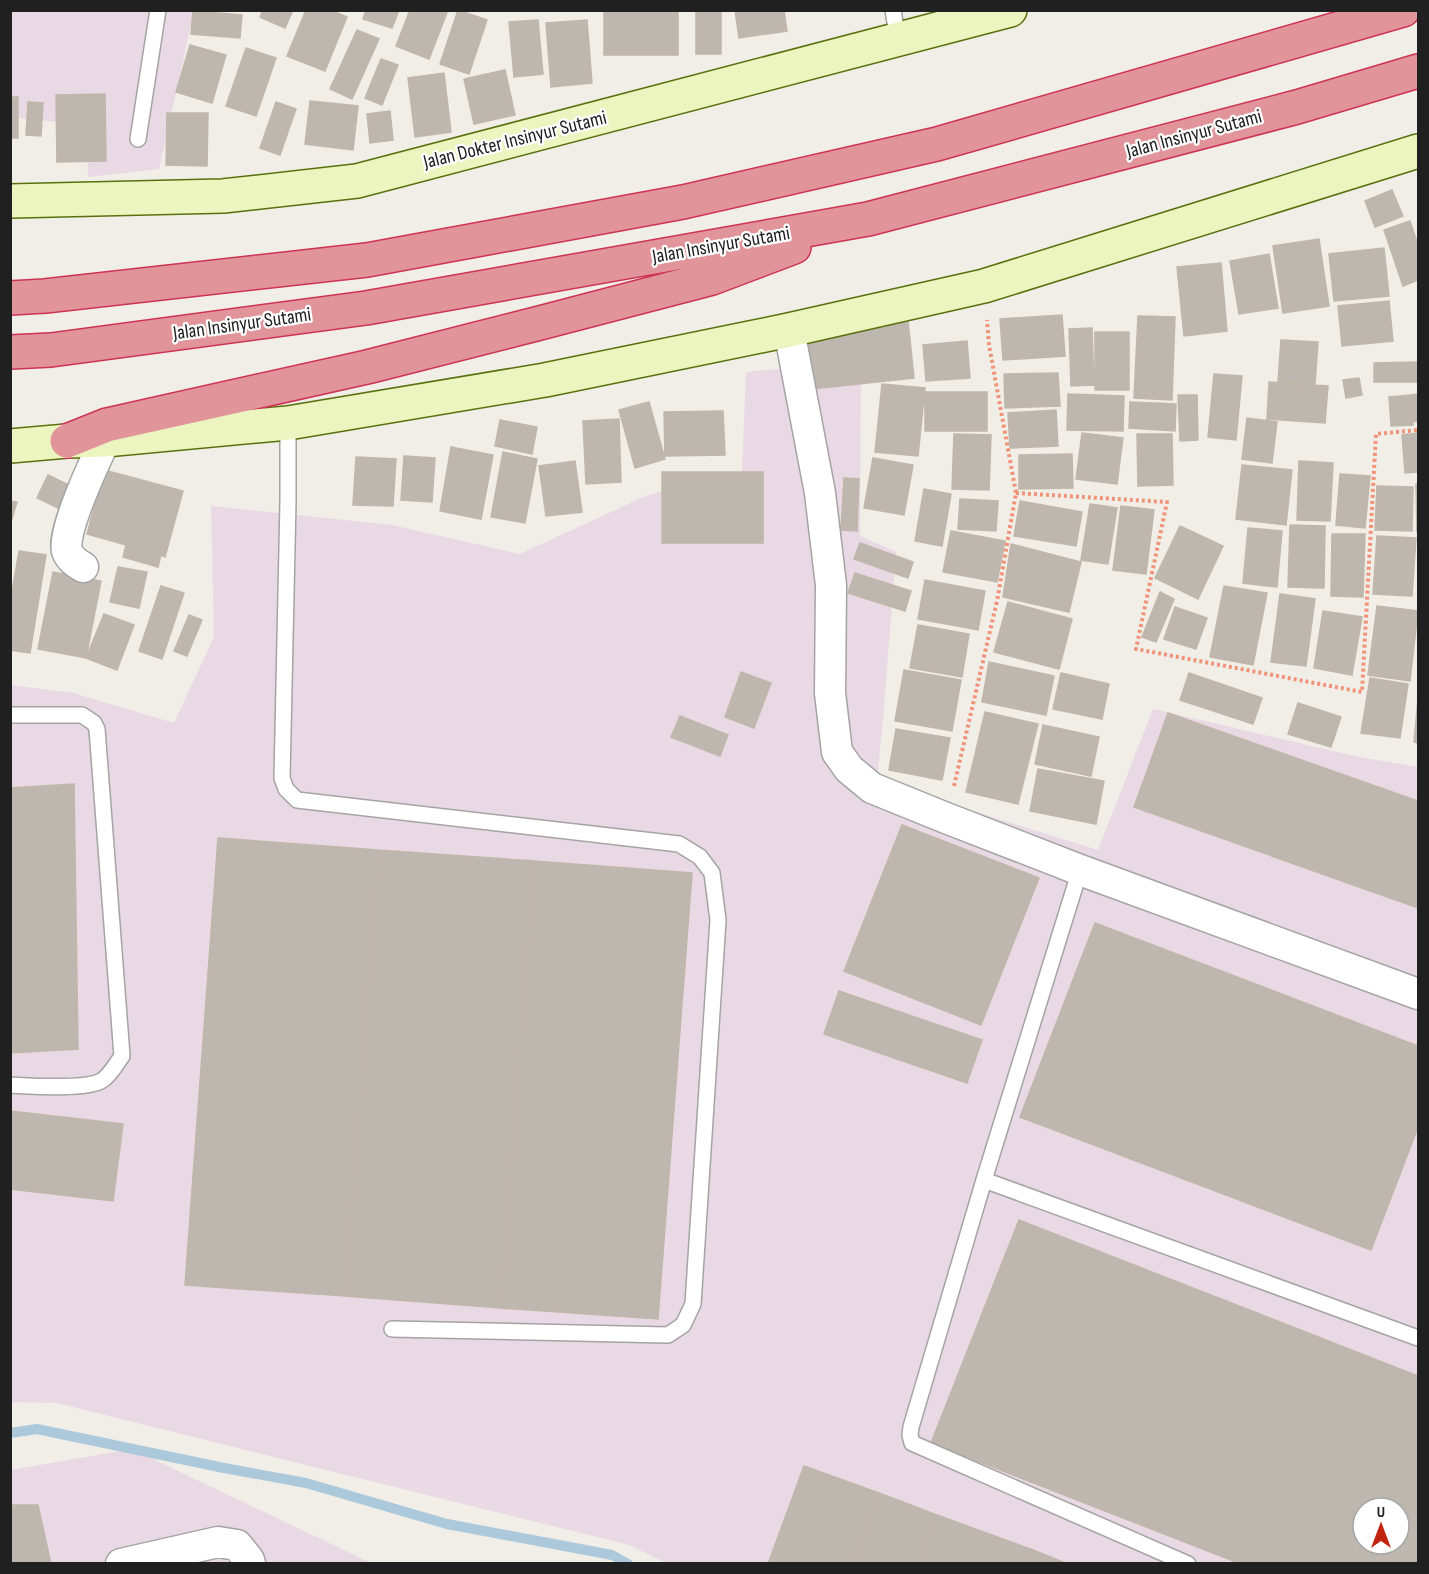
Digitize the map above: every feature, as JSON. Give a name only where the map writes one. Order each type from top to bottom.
[{"type":"highway","points":[[10,298],[367,260],[683,202],[937,144],[1403,10]]},
{"type":"highway","name":"Jalan Insinyur Sutami","points":[[10,352],[51,350],[366,308],[868,219],[1297,107],[1419,71]]},
{"type":"highway","points":[[67,441],[108,424],[367,368],[712,278],[868,219]]},
{"type":"street","name":"Jalan Dokter Insinyur Sutami","points":[[10,201],[223,196],[357,181],[896,26],[1010,10]]},
{"type":"street","points":[[10,446],[105,440],[288,423],[544,380],[789,330],[984,286],[1419,151]]},
{"type":"street","points":[[789,330],[820,493],[831,585],[830,693],[837,752],[849,769],[872,788],[946,818],[1080,870],[1419,993]]},
{"type":"street","points":[[83,567],[74,563],[67,549],[68,532],[87,478],[105,440]]},
{"type":"street","points":[[121,1563],[218,1542],[237,1545],[250,1563]]},
{"type":"lane","points":[[138,139],[159,10]]},
{"type":"lane","points":[[288,423],[282,778],[286,789],[297,800],[679,844],[700,857],[712,873],[718,920],[693,1304],[683,1325],[668,1335],[393,1329]]},
{"type":"lane","points":[[10,715],[82,715],[94,723],[97,729],[122,1056],[113,1070],[101,1081],[81,1086],[10,1085]]},
{"type":"lane","points":[[1080,870],[984,1180],[910,1435],[912,1443],[1188,1563]]},
{"type":"lane","points":[[984,1180],[1419,1338]]},
{"type":"path","points":[[946,818],[997,601],[1016,493],[989,345],[984,286]]},
{"type":"path","points":[[1016,493],[1167,502],[1136,650],[1362,692],[1376,434],[1419,430]]},
{"type":"shaded area","points":[[10,11],[194,11],[159,169],[88,177],[87,125],[11,117]]},
{"type":"shaded area","points":[[861,361],[860,536],[896,552],[877,781],[1098,850],[1153,709],[1359,757],[1418,767],[1418,1563],[666,1563],[629,1545],[57,1403],[11,1402],[11,685],[73,693],[174,723],[214,637],[211,506],[392,525],[520,554],[648,495],[742,472],[746,372]]},
{"type":"shaded area","points":[[132,1449],[371,1563],[11,1564],[11,1470]]},
{"type":"building","points":[[263,10],[293,10],[285,28],[260,17]]},
{"type":"building","points":[[306,10],[330,10],[347,17],[325,71],[287,56]]},
{"type":"building","points":[[366,10],[399,10],[392,28],[363,19]]},
{"type":"building","points":[[410,10],[448,10],[429,59],[396,46]]},
{"type":"building","points":[[458,10],[487,20],[469,74],[440,64]]},
{"type":"building","points":[[604,10],[678,10],[678,55],[604,55]]},
{"type":"building","points":[[696,10],[721,10],[721,54],[696,54]]},
{"type":"building","points":[[735,10],[784,10],[787,31],[739,38]]},
{"type":"building","points":[[193,11],[242,15],[240,38],[191,34]]},
{"type":"building","points":[[538,20],[543,74],[514,77],[509,22]]},
{"type":"building","points":[[587,20],[592,83],[551,87],[546,23]]},
{"type":"building","points":[[357,30],[379,39],[352,99],[330,89]]},
{"type":"building","points":[[190,45],[226,55],[212,103],[176,92]]},
{"type":"building","points":[[246,48],[276,58],[256,116],[226,106]]},
{"type":"building","points":[[381,59],[398,65],[382,105],[365,98]]},
{"type":"building","points":[[505,70],[515,115],[474,124],[464,79]]},
{"type":"building","points":[[444,73],[451,132],[415,137],[408,78]]},
{"type":"building","points":[[105,94],[106,161],[57,162],[56,95]]},
{"type":"building","points":[[10,97],[18,97],[18,138],[10,138]]},
{"type":"building","points":[[310,101],[358,106],[353,150],[305,144]]},
{"type":"building","points":[[28,102],[43,103],[41,136],[26,135]]},
{"type":"building","points":[[276,102],[296,109],[280,155],[260,148]]},
{"type":"building","points":[[390,111],[393,140],[370,143],[367,114]]},
{"type":"building","points":[[167,113],[208,113],[207,166],[166,165]]},
{"type":"building","points":[[1392,190],[1403,216],[1375,227],[1365,201]]},
{"type":"building","points":[[1410,221],[1418,245],[1418,280],[1403,286],[1384,230]]},
{"type":"building","points":[[1319,239],[1329,306],[1283,313],[1273,246]]},
{"type":"building","points":[[1384,248],[1389,296],[1334,301],[1329,254]]},
{"type":"building","points":[[1269,254],[1278,308],[1239,314],[1230,261]]},
{"type":"building","points":[[1221,263],[1227,331],[1184,336],[1177,267]]},
{"type":"building","points":[[1389,301],[1393,341],[1342,346],[1338,306]]},
{"type":"building","points":[[1062,315],[1065,356],[1003,360],[1000,319]]},
{"type":"building","points":[[1138,316],[1175,317],[1172,400],[1134,398]]},
{"type":"building","points":[[908,321],[914,378],[812,389],[805,332]]},
{"type":"building","points":[[1092,328],[1094,385],[1071,386],[1069,329]]},
{"type":"building","points":[[1095,332],[1129,332],[1129,390],[1095,390]]},
{"type":"building","points":[[1281,340],[1318,342],[1315,384],[1278,381]]},
{"type":"building","points":[[967,341],[970,378],[926,381],[923,345]]},
{"type":"building","points":[[1418,362],[1418,382],[1374,382],[1374,363]]},
{"type":"building","points":[[1058,373],[1060,406],[1005,408],[1004,374]]},
{"type":"building","points":[[1214,374],[1242,376],[1236,440],[1208,437]]},
{"type":"building","points":[[1359,378],[1362,395],[1346,398],[1343,380]]},
{"type":"building","points":[[1269,382],[1328,386],[1325,423],[1267,419]]},
{"type":"building","points":[[882,384],[925,388],[918,456],[875,452]]},
{"type":"building","points":[[925,392],[987,392],[987,431],[925,431]]},
{"type":"building","points":[[1068,394],[1124,396],[1123,431],[1067,430]]},
{"type":"building","points":[[1418,394],[1418,421],[1413,422],[1411,395]]},
{"type":"building","points":[[1178,395],[1197,395],[1198,440],[1180,441]]},
{"type":"building","points":[[1411,395],[1413,425],[1391,426],[1389,397]]},
{"type":"building","points":[[649,402],[665,459],[635,468],[619,410]]},
{"type":"building","points":[[1130,402],[1176,404],[1175,431],[1129,428]]},
{"type":"building","points":[[1056,410],[1058,446],[1010,448],[1008,413]]},
{"type":"building","points":[[723,411],[725,455],[665,456],[664,412]]},
{"type":"building","points":[[1247,418],[1277,422],[1272,463],[1242,459]]},
{"type":"building","points":[[619,419],[621,482],[586,484],[583,421]]},
{"type":"building","points":[[500,420],[537,427],[532,454],[495,446]]},
{"type":"building","points":[[1082,433],[1123,438],[1117,484],[1076,479]]},
{"type":"building","points":[[1418,433],[1418,472],[1405,473],[1402,435]]},
{"type":"building","points":[[954,434],[991,435],[989,490],[952,489]]},
{"type":"building","points":[[1137,434],[1172,434],[1173,485],[1138,486]]},
{"type":"building","points":[[451,447],[493,455],[481,519],[440,511]]},
{"type":"building","points":[[503,452],[537,459],[525,523],[491,517]]},
{"type":"building","points":[[1072,454],[1073,488],[1019,489],[1019,455]]},
{"type":"building","points":[[404,456],[435,458],[432,502],[401,500]]},
{"type":"building","points":[[356,457],[396,459],[393,506],[353,505]]},
{"type":"building","points":[[873,458],[913,465],[904,515],[864,508]]},
{"type":"building","points":[[575,461],[582,512],[546,516],[539,466]]},
{"type":"building","points":[[1299,461],[1333,463],[1330,521],[1297,520]]},
{"type":"building","points":[[1242,465],[1292,470],[1286,525],[1236,519]]},
{"type":"building","points":[[104,470],[183,491],[165,557],[161,555],[158,567],[123,557],[126,545],[87,534]]},
{"type":"building","points":[[662,472],[763,472],[763,543],[662,543]]},
{"type":"building","points":[[1340,474],[1370,476],[1365,528],[1336,525]]},
{"type":"building","points":[[48,475],[73,487],[62,510],[37,498]]},
{"type":"building","points":[[844,478],[859,479],[857,531],[841,530]]},
{"type":"building","points":[[1416,484],[1418,484],[1418,532],[1417,532]]},
{"type":"building","points":[[1377,486],[1413,487],[1412,531],[1375,530]]},
{"type":"building","points":[[924,489],[951,494],[942,546],[915,541]]},
{"type":"building","points":[[960,499],[998,501],[996,531],[958,529]]},
{"type":"building","points":[[10,501],[17,502],[10,525]]},
{"type":"building","points":[[1020,501],[1082,512],[1076,546],[1014,536]]},
{"type":"building","points":[[1090,504],[1117,508],[1108,564],[1081,560]]},
{"type":"building","points":[[1121,506],[1154,510],[1146,574],[1113,570]]},
{"type":"building","points":[[1290,525],[1325,526],[1324,588],[1288,587]]},
{"type":"building","points":[[1180,526],[1223,546],[1198,599],[1155,578]]},
{"type":"building","points":[[1248,528],[1282,531],[1277,587],[1243,583]]},
{"type":"building","points":[[951,531],[1005,541],[997,582],[943,572]]},
{"type":"building","points":[[1332,534],[1365,534],[1363,597],[1331,596]]},
{"type":"building","points":[[1377,536],[1416,538],[1412,596],[1373,594]]},
{"type":"building","points":[[860,543],[913,562],[908,578],[854,559]]},
{"type":"building","points":[[1011,544],[1081,562],[1069,612],[1003,597]]},
{"type":"building","points":[[19,551],[46,555],[30,653],[10,650],[10,603]]},
{"type":"building","points":[[118,567],[147,572],[139,608],[110,602]]},
{"type":"building","points":[[53,572],[101,581],[86,658],[38,649]]},
{"type":"building","points":[[855,573],[911,591],[905,611],[848,593]]},
{"type":"building","points":[[925,580],[985,591],[978,630],[918,619]]},
{"type":"building","points":[[161,586],[184,593],[162,659],[139,651]]},
{"type":"building","points":[[1224,586],[1267,593],[1253,665],[1210,657]]},
{"type":"building","points":[[1160,592],[1174,599],[1156,642],[1142,637]]},
{"type":"building","points":[[1280,594],[1315,599],[1306,666],[1271,662]]},
{"type":"building","points":[[1008,602],[1072,619],[1059,669],[994,652]]},
{"type":"building","points":[[1377,606],[1418,611],[1410,681],[1368,675]]},
{"type":"building","points":[[1175,607],[1207,618],[1196,649],[1164,639]]},
{"type":"building","points":[[1323,611],[1362,617],[1352,675],[1314,668]]},
{"type":"building","points":[[104,614],[134,625],[117,670],[86,658]]},
{"type":"building","points":[[189,615],[202,620],[187,656],[174,651]]},
{"type":"building","points":[[918,625],[969,634],[962,677],[910,668]]},
{"type":"building","points":[[989,662],[1054,676],[1046,715],[982,702]]},
{"type":"building","points":[[904,670],[961,680],[952,731],[895,721]]},
{"type":"building","points":[[741,672],[771,683],[754,728],[725,717]]},
{"type":"building","points":[[1061,673],[1109,684],[1102,719],[1053,709]]},
{"type":"building","points":[[1189,673],[1262,698],[1253,724],[1180,700]]},
{"type":"building","points":[[1370,678],[1408,684],[1400,738],[1361,733]]},
{"type":"building","points":[[1418,699],[1418,743],[1414,742]]},
{"type":"building","points":[[1298,703],[1341,717],[1331,747],[1288,734]]},
{"type":"building","points":[[985,712],[1038,724],[1018,804],[966,792]]},
{"type":"building","points":[[1168,713],[1418,801],[1418,908],[1134,807]]},
{"type":"building","points":[[680,716],[728,735],[720,756],[671,737]]},
{"type":"building","points":[[1043,725],[1099,737],[1091,776],[1035,764]]},
{"type":"building","points":[[896,729],[950,738],[942,780],[889,770]]},
{"type":"building","points":[[1038,769],[1104,781],[1096,824],[1030,811]]},
{"type":"building","points":[[74,784],[78,1049],[10,1053],[10,788]]},
{"type":"building","points":[[902,825],[1039,878],[981,1025],[844,971]]},
{"type":"building","points":[[218,838],[378,850],[345,1296],[185,1285]]},
{"type":"building","points":[[378,850],[534,861],[501,1308],[345,1296]]},
{"type":"building","points":[[534,861],[692,873],[658,1319],[501,1308]]},
{"type":"building","points":[[1095,923],[1418,1046],[1418,1127],[1371,1250],[1020,1117]]},
{"type":"building","points":[[839,991],[982,1040],[967,1083],[824,1034]]},
{"type":"building","points":[[10,1111],[123,1124],[113,1201],[10,1189]]},
{"type":"building","points":[[1019,1220],[1418,1376],[1418,1564],[1241,1564],[931,1443]]},
{"type":"building","points":[[804,1466],[879,1493],[853,1564],[768,1564]]},
{"type":"building","points":[[879,1493],[937,1515],[919,1564],[853,1564]]},
{"type":"building","points":[[10,1505],[38,1505],[51,1564],[10,1564]]},
{"type":"building","points":[[937,1515],[1033,1550],[1028,1564],[919,1564]]},
{"type":"building","points":[[1033,1550],[1068,1564],[1028,1564]]},
{"type":"waterway","points":[[10,1433],[37,1429],[306,1483],[447,1524],[612,1555],[628,1564]]}]
